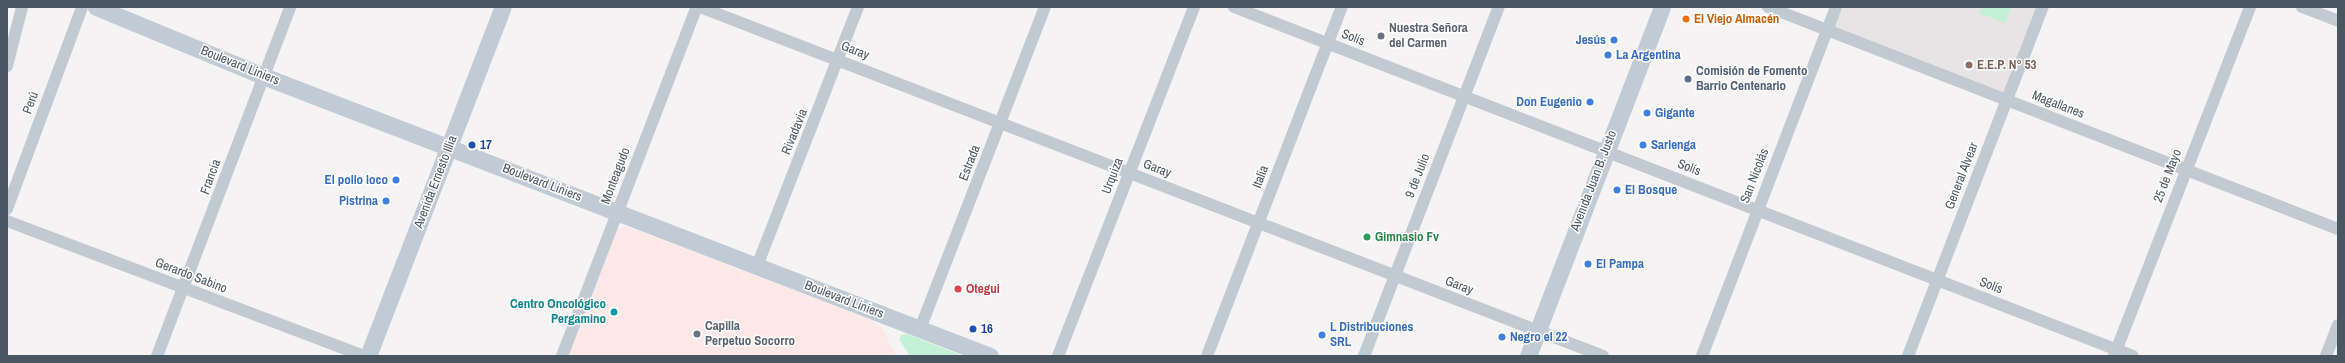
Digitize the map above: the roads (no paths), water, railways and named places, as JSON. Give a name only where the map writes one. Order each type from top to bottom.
[{"type":"main road","name":"Boulevard Liniers","points":[[96,7],[263,76],[990,356]]},
{"type":"main road","name":"Avenida Ernesto Illia","points":[[368,356],[503,7]]},
{"type":"main road","name":"Avenida Juan B. Justo","points":[[1528,356],[1662,7]]},
{"type":"street","points":[[7,66],[22,7]]},
{"type":"street","name":"Perú","points":[[7,209],[82,7]]},
{"type":"street","name":"Francia","points":[[157,356],[290,7]]},
{"type":"street","name":"Monteagudo","points":[[562,356],[697,7]]},
{"type":"street","name":"Garay","points":[[700,7],[1604,356]]},
{"type":"street","name":"Rivadavia","points":[[757,266],[858,7]]},
{"type":"street","name":"Estrada","points":[[920,328],[1045,7]]},
{"type":"street","name":"Urquiza","points":[[1058,356],[1194,7]]},
{"type":"street","name":"Solís","points":[[1234,7],[1937,280],[2115,353],[2133,356]]},
{"type":"street","name":"Italia","points":[[1207,356],[1342,7]]},
{"type":"street","name":"9 de Julio","points":[[1364,356],[1499,7]]},
{"type":"street","name":"Magallanes","points":[[1768,7],[2338,229]]},
{"type":"street","name":"San Nicolás","points":[[1702,356],[1836,7]]},
{"type":"street","name":"General Alvear","points":[[1908,356],[2043,7]]},
{"type":"street","name":"25 de Mayo","points":[[2115,353],[2250,7]]},
{"type":"street","points":[[2302,7],[2338,21]]},
{"type":"street","name":"Gerardo Sabino","points":[[7,221],[364,356]]},
{"type":"street","points":[[2326,356],[2338,325]]},
{"type":"place","name":"El Viejo Almacén","points":[[1686,19]]},
{"type":"place","name":"Nuestra Señora del Carmen","points":[[1381,36]]},
{"type":"place","name":"Jesús","points":[[1614,40]]},
{"type":"place","name":"La Argentina","points":[[1608,55]]},
{"type":"place","name":"E.E.P. N° 53","points":[[1969,65]]},
{"type":"place","name":"Comisión de Fomento Barrio Centenario","points":[[1688,79]]},
{"type":"place","name":"Don Eugenio","points":[[1590,102]]},
{"type":"place","name":"Gigante","points":[[1647,113]]},
{"type":"place","name":"17","points":[[472,145]]},
{"type":"place","name":"Sarlenga","points":[[1643,145]]},
{"type":"place","name":"El pollo loco","points":[[396,180]]},
{"type":"place","name":"El Bosque","points":[[1617,190]]},
{"type":"place","name":"Pistrina","points":[[386,201]]},
{"type":"place","name":"Gimnasio Fv","points":[[1367,237]]},
{"type":"place","name":"El Pampa","points":[[1588,264]]},
{"type":"place","name":"Otegui","points":[[958,289]]},
{"type":"place","name":"Centro Oncológico Pergamino","points":[[614,312]]},
{"type":"place","name":"16","points":[[973,329]]},
{"type":"place","name":"Capilla Perpetuo Socorro","points":[[697,334]]},
{"type":"place","name":"L Distribuciones SRL","points":[[1322,335]]},
{"type":"place","name":"Negro el 22","points":[[1502,337]]}]
